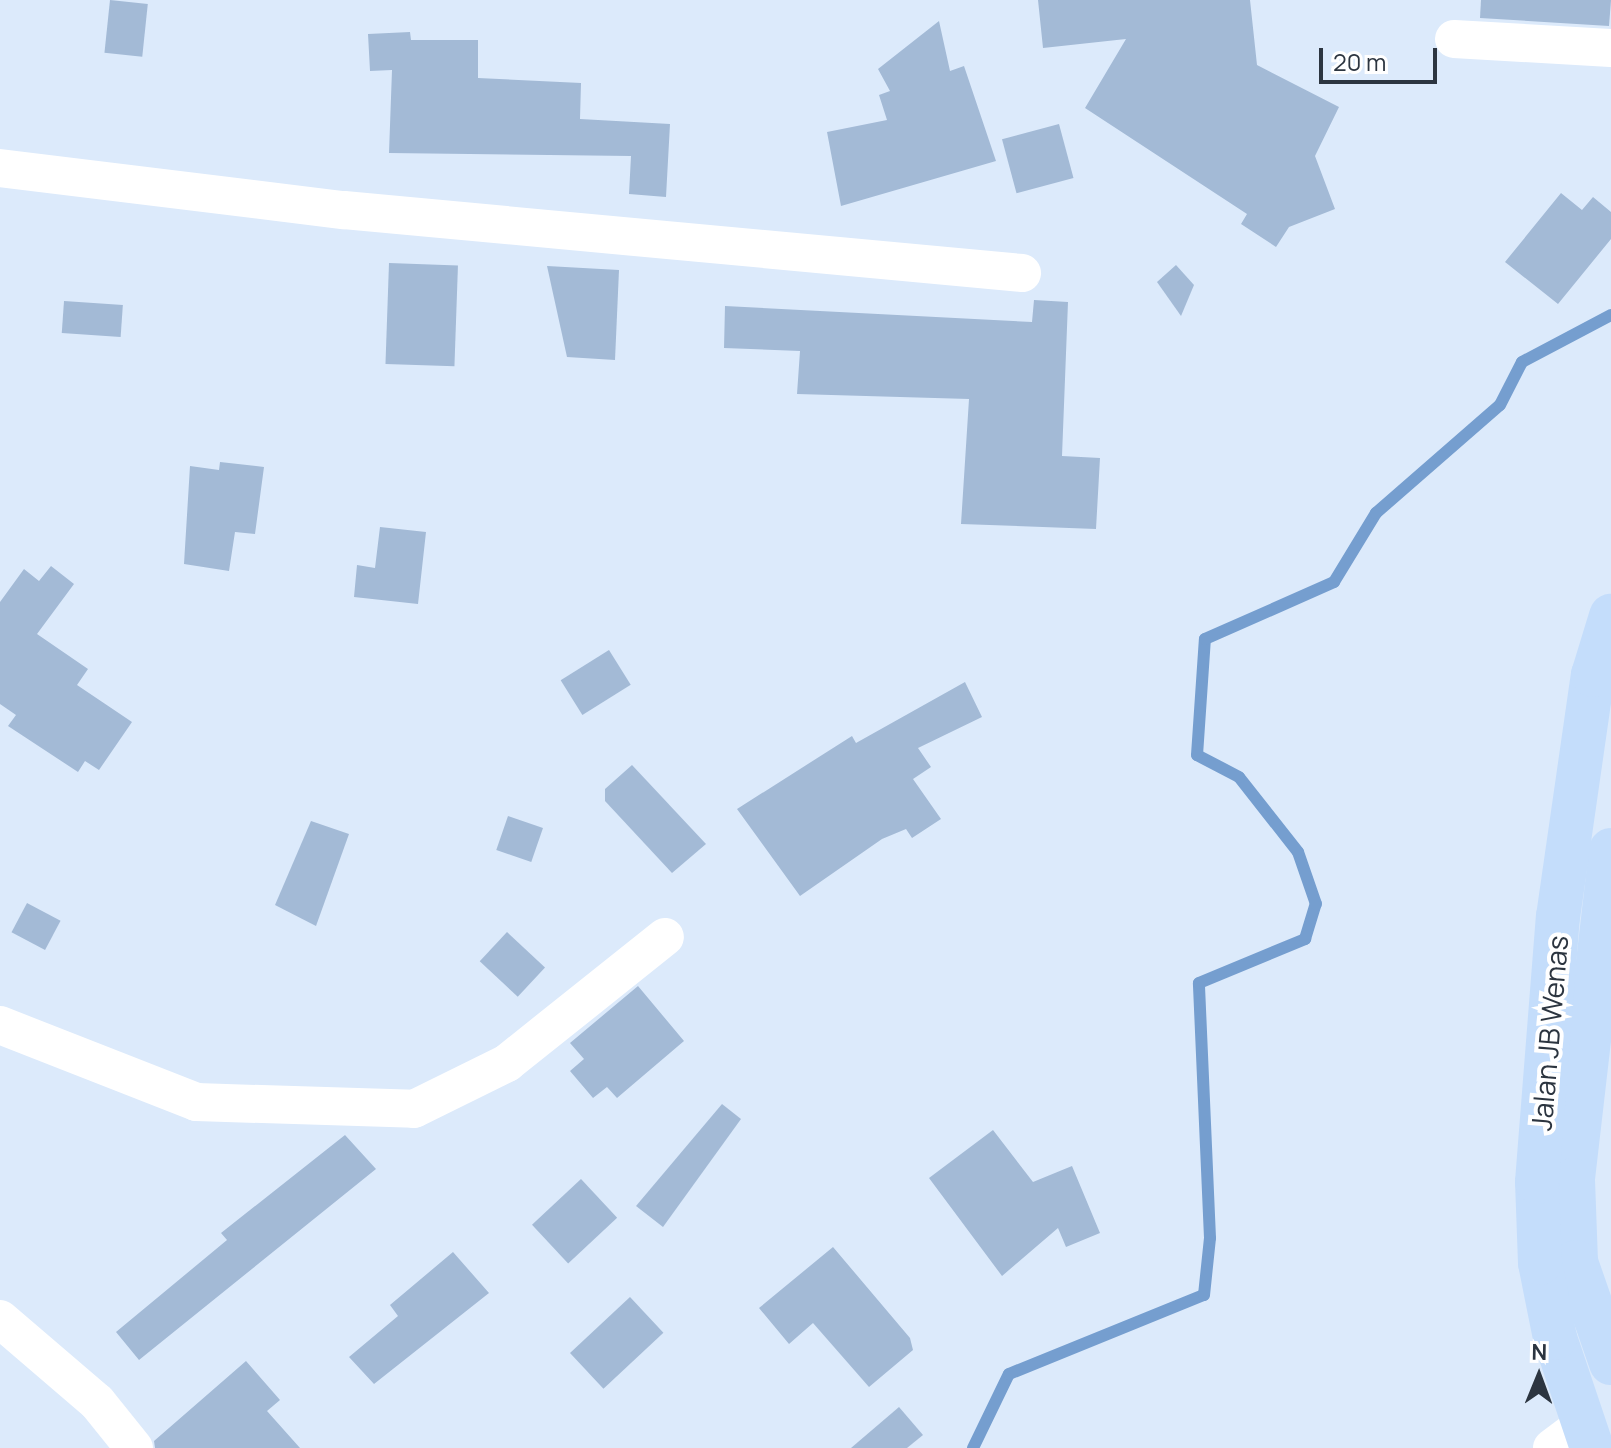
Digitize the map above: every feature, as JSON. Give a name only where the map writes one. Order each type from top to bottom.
[{"type":"main road","name":"Jalan JB Wenas","points":[[1575,1441],[1540,1263],[1537,1182],[1558,917],[1593,675],[1611,616]]},
{"type":"main road","name":"Jalan JB Wenas","points":[[1611,850],[1573,1180],[1576,1262],[1611,1363]]},
{"type":"street","points":[[1454,39],[1611,48]]},
{"type":"street","points":[[0,168],[344,210],[1022,273]]},
{"type":"street","points":[[0,1025],[196,1102],[414,1109],[507,1063],[665,937]]},
{"type":"street","points":[[0,1319],[97,1402],[134,1448]]},
{"type":"building","points":[[110,0],[148,4],[142,57],[104,53]]},
{"type":"building","points":[[1038,0],[1250,0],[1257,65],[1339,107],[1315,156],[1335,209],[1289,227],[1276,247],[1241,224],[1247,214],[1085,108],[1126,39],[1043,48]]},
{"type":"building","points":[[1481,0],[1611,0],[1609,26],[1480,18]]},
{"type":"building","points":[[939,21],[950,71],[964,66],[996,161],[841,206],[827,132],[887,120],[879,95],[890,91],[878,69]]},
{"type":"building","points":[[410,32],[411,40],[478,40],[478,78],[581,83],[580,119],[670,124],[666,197],[629,194],[631,156],[389,153],[392,70],[370,71],[368,34]]},
{"type":"building","points":[[1059,124],[1073,178],[1017,193],[1002,139]]},
{"type":"building","points":[[1561,193],[1582,210],[1593,197],[1611,212],[1611,239],[1558,304],[1505,262]]},
{"type":"building","points":[[389,263],[458,265],[454,366],[385,364]]},
{"type":"building","points":[[1176,265],[1194,285],[1181,316],[1157,282]]},
{"type":"building","points":[[547,266],[619,270],[615,360],[567,357]]},
{"type":"building","points":[[1034,300],[1068,302],[1062,456],[1100,458],[1096,529],[961,524],[969,399],[797,394],[800,351],[724,348],[725,306],[1032,322]]},
{"type":"building","points":[[64,301],[123,305],[121,337],[62,333]]},
{"type":"building","points":[[220,462],[264,467],[255,534],[235,532],[229,571],[184,564],[190,466],[219,470]]},
{"type":"building","points":[[380,527],[426,532],[418,604],[354,597],[357,565],[375,568]]},
{"type":"building","points":[[51,566],[74,584],[37,634],[88,669],[77,685],[132,722],[99,770],[85,761],[78,772],[8,726],[16,715],[0,704],[0,602],[24,569],[39,581]]},
{"type":"building","points":[[609,650],[631,685],[582,715],[561,680]]},
{"type":"building","points":[[965,682],[982,717],[918,748],[931,767],[913,779],[941,819],[912,838],[906,829],[882,839],[800,896],[737,809],[852,736],[856,743]]},
{"type":"building","points":[[632,765],[706,844],[672,873],[605,801],[605,789]]},
{"type":"building","points":[[508,816],[543,828],[531,862],[496,850]]},
{"type":"building","points":[[311,821],[349,834],[316,926],[275,905]]},
{"type":"building","points":[[27,903],[61,921],[45,950],[12,932]]},
{"type":"building","points":[[507,932],[545,967],[518,997],[480,961]]},
{"type":"building","points":[[638,986],[684,1041],[617,1098],[607,1087],[593,1098],[570,1071],[584,1059],[570,1043]]},
{"type":"building","points":[[722,1104],[741,1119],[663,1227],[636,1206]]},
{"type":"building","points":[[993,1130],[1033,1182],[1072,1166],[1100,1233],[1066,1247],[1058,1228],[1002,1276],[929,1178]]},
{"type":"building","points":[[345,1135],[376,1169],[139,1360],[116,1332],[227,1240],[221,1233]]},
{"type":"building","points":[[581,1179],[617,1218],[568,1263],[532,1225]]},
{"type":"building","points":[[833,1247],[910,1338],[913,1350],[869,1387],[813,1323],[789,1344],[759,1308]]},
{"type":"building","points":[[453,1252],[489,1293],[374,1384],[349,1357],[398,1316],[390,1305]]},
{"type":"building","points":[[630,1297],[663,1333],[603,1389],[570,1353]]},
{"type":"building","points":[[246,1361],[280,1400],[267,1411],[300,1448],[155,1448],[154,1441]]},
{"type":"building","points":[[899,1407],[923,1435],[907,1448],[851,1448]]},
{"type":"waterway","points":[[973,1448],[1009,1374],[1204,1295],[1210,1238],[1199,983],[1305,939],[1316,904],[1298,852],[1239,777],[1197,755],[1205,639],[1334,582],[1376,513],[1500,405],[1522,362],[1611,315]]}]
